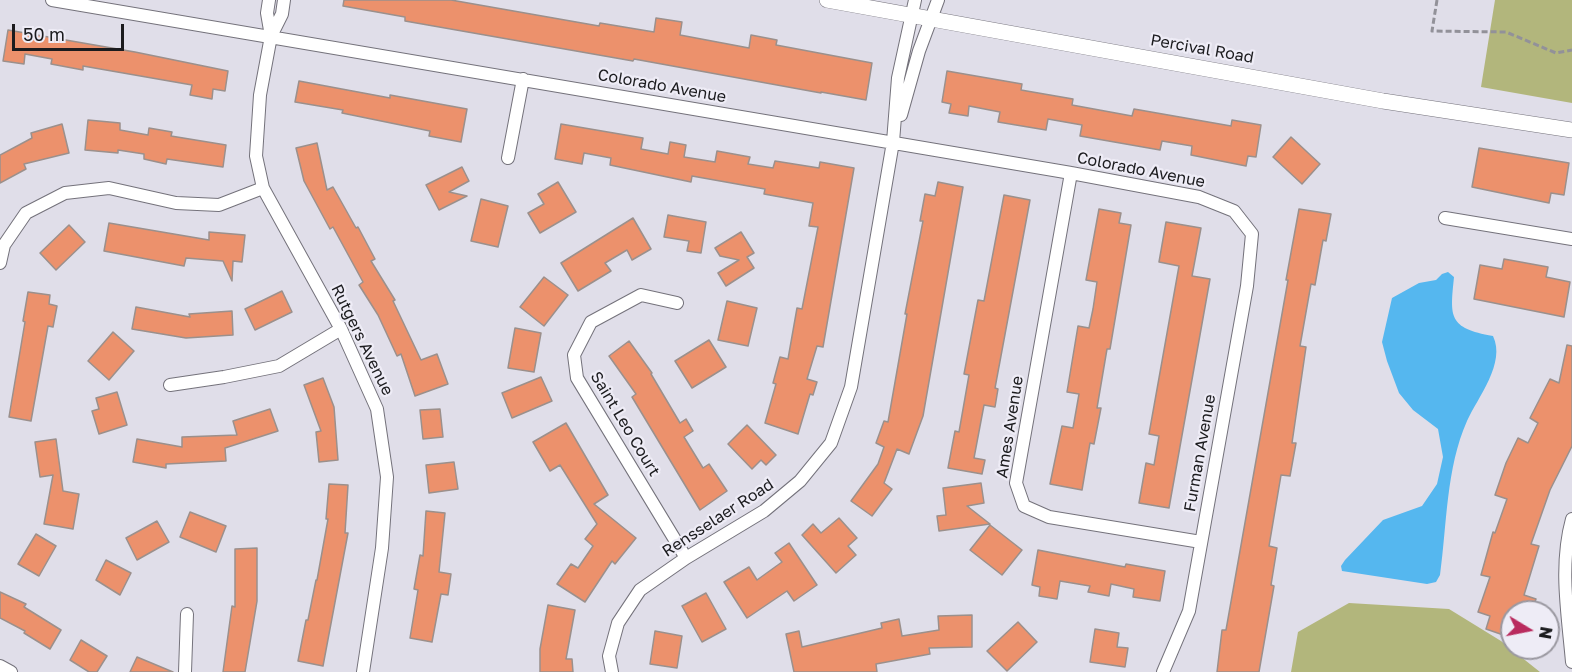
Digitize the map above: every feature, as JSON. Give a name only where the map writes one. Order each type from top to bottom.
[{"type":"street","name":"Colorado Avenue","points":[[52,0],[1199,196],[1234,211],[1252,234]]},
{"type":"street","name":"Rutgers Avenue","points":[[269,0],[267,13],[271,36]]},
{"type":"street","name":"Rutgers Avenue","points":[[284,0],[282,14],[271,36],[260,95],[256,156],[263,188],[341,329],[377,409],[387,477],[382,548],[363,672]]},
{"type":"street","name":"Percival Road","points":[[827,0],[913,7],[933,18],[1383,101],[1572,130]]},
{"type":"street","name":"Rensselaer Road","points":[[893,142],[919,51],[938,0]]},
{"type":"street","name":"Rensselaer Road","points":[[612,672],[609,656],[618,622],[640,590],[686,558],[764,511],[800,481],[831,444],[851,387],[893,142],[898,78],[913,7]]},
{"type":"street","points":[[508,158],[523,79]]},
{"type":"street","name":"Ames Avenue","points":[[1071,173],[1016,483],[1024,506],[1049,517],[1201,542]]},
{"type":"street","points":[[0,263],[4,245],[26,213],[65,193],[109,188],[176,203],[219,205],[263,188]]},
{"type":"street","points":[[1444,218],[1572,239]]},
{"type":"street","name":"Furman Avenue","points":[[1163,672],[1189,611],[1247,286],[1252,234]]},
{"type":"street","name":"Saint Leo Court","points":[[677,303],[641,295],[591,322],[574,355],[577,378],[686,558]]},
{"type":"street","points":[[170,385],[279,366],[341,329]]},
{"type":"street","points":[[1572,519],[1564,570],[1572,662]]},
{"type":"street","points":[[185,672],[188,614]]},
{"type":"street","points":[[0,666],[11,672]]},
{"type":"path","points":[[1437,0],[1432,31],[1506,32],[1556,52],[1572,50]]},
{"type":"green space","points":[[1495,0],[1572,0],[1572,103],[1481,87]]},
{"type":"green space","points":[[1349,603],[1449,609],[1500,640],[1500,660],[1525,660],[1540,672],[1291,672],[1298,632]]},
{"type":"water","points":[[1448,272],[1454,277],[1452,302],[1455,318],[1467,329],[1493,336],[1496,357],[1489,380],[1467,421],[1455,458],[1448,497],[1440,575],[1436,582],[1427,584],[1342,571],[1341,566],[1345,560],[1383,520],[1422,506],[1437,484],[1443,457],[1438,429],[1413,410],[1399,393],[1382,342],[1392,298],[1419,283],[1436,280]]},
{"type":"building","points":[[344,0],[451,0],[599,26],[600,23],[654,32],[656,18],[682,22],[680,35],[749,48],[751,35],[777,40],[776,45],[872,63],[866,100],[405,21],[405,17],[343,6]]},
{"type":"building","points":[[8,30],[228,71],[225,91],[213,89],[212,99],[190,95],[192,85],[83,66],[83,70],[51,64],[52,59],[25,54],[24,64],[3,61]]},
{"type":"building","points":[[947,71],[1022,84],[1021,90],[1073,99],[1072,105],[1132,116],[1134,109],[1231,126],[1232,120],[1261,125],[1256,157],[1248,156],[1246,166],[1191,155],[1192,146],[1162,141],[1160,150],[1080,136],[1082,125],[1048,119],[1046,130],[998,122],[1000,112],[969,106],[968,116],[949,113],[951,104],[942,102]]},
{"type":"building","points":[[299,81],[390,98],[390,95],[467,109],[461,142],[429,136],[430,131],[342,113],[343,110],[295,102]]},
{"type":"building","points":[[88,120],[120,123],[120,130],[148,135],[149,128],[172,132],[171,136],[226,145],[223,167],[167,159],[166,164],[144,159],[144,154],[118,150],[118,153],[85,150]]},
{"type":"building","points":[[62,124],[69,153],[24,164],[26,169],[0,183],[0,155],[32,138],[31,133]]},
{"type":"building","points":[[561,124],[643,138],[641,149],[668,154],[670,142],[686,145],[684,157],[715,162],[717,151],[750,157],[748,164],[773,168],[775,161],[819,168],[820,162],[854,168],[823,347],[817,346],[807,379],[817,382],[813,395],[810,394],[798,434],[765,423],[776,384],[773,383],[780,357],[788,359],[797,308],[802,309],[818,227],[809,226],[813,203],[764,194],[765,189],[692,176],[691,182],[610,165],[611,158],[584,153],[582,164],[555,159]]},
{"type":"building","points":[[1291,137],[1320,164],[1302,184],[1273,157]]},
{"type":"building","points":[[317,143],[327,190],[333,187],[356,228],[358,227],[375,259],[371,261],[395,300],[393,301],[421,360],[437,354],[448,384],[415,396],[401,354],[397,356],[378,315],[359,285],[363,282],[333,227],[330,229],[304,181],[296,148]]},
{"type":"building","points":[[1479,148],[1569,163],[1564,195],[1551,193],[1549,203],[1472,187]]},
{"type":"building","points":[[462,167],[469,181],[449,192],[467,196],[439,210],[426,185]]},
{"type":"building","points":[[558,182],[576,212],[540,233],[528,213],[544,204],[538,194]]},
{"type":"building","points":[[938,182],[963,187],[923,416],[909,454],[897,449],[884,483],[892,489],[872,516],[851,501],[878,464],[884,447],[876,443],[884,421],[888,422],[923,221],[920,221],[925,194],[935,196]]},
{"type":"building","points":[[1004,195],[1030,200],[995,388],[998,389],[995,407],[984,405],[974,458],[985,460],[982,474],[948,468],[955,431],[959,432],[969,375],[964,374],[978,300],[984,301]]},
{"type":"building","points":[[481,199],[508,206],[498,247],[471,241]]},
{"type":"building","points":[[1099,209],[1121,213],[1119,223],[1131,225],[1110,349],[1107,349],[1097,408],[1101,408],[1094,444],[1090,443],[1082,490],[1050,484],[1062,426],[1073,428],[1079,394],[1067,392],[1078,326],[1089,328],[1093,309],[1097,282],[1086,280]]},
{"type":"building","points":[[1299,209],[1331,214],[1326,241],[1323,240],[1315,285],[1311,284],[1300,346],[1306,347],[1292,443],[1296,443],[1290,476],[1281,475],[1269,546],[1277,548],[1271,585],[1274,586],[1259,672],[1217,672],[1222,630],[1226,630]]},
{"type":"building","points":[[668,215],[706,222],[701,253],[687,251],[689,241],[664,237]]},
{"type":"building","points":[[633,218],[651,249],[632,260],[627,250],[605,263],[611,271],[578,291],[561,263]]},
{"type":"building","points":[[1166,222],[1201,228],[1192,276],[1210,279],[1169,508],[1139,503],[1146,463],[1154,465],[1159,436],[1149,434],[1179,266],[1159,262]]},
{"type":"building","points":[[109,223],[209,240],[209,232],[245,235],[242,262],[233,261],[232,281],[223,261],[186,258],[184,266],[104,251]]},
{"type":"building","points":[[69,225],[85,242],[56,270],[40,253]]},
{"type":"building","points":[[741,232],[754,253],[747,257],[754,268],[726,286],[718,273],[739,260],[720,256],[715,248]]},
{"type":"building","points":[[1504,259],[1548,267],[1546,277],[1570,282],[1564,317],[1474,299],[1480,265],[1502,269]]},
{"type":"building","points":[[544,277],[568,295],[544,326],[520,307]]},
{"type":"building","points":[[282,291],[292,312],[255,330],[245,309]]},
{"type":"building","points":[[28,292],[50,295],[49,304],[57,306],[53,327],[48,326],[31,421],[9,417]]},
{"type":"building","points":[[727,301],[757,308],[748,346],[718,340]]},
{"type":"building","points":[[136,307],[190,317],[189,314],[232,311],[233,335],[186,338],[132,329]]},
{"type":"building","points":[[515,328],[541,333],[534,372],[508,368]]},
{"type":"building","points":[[113,332],[134,351],[109,380],[88,361]]},
{"type":"building","points":[[709,340],[726,367],[692,388],[675,361]]},
{"type":"building","points":[[629,341],[652,373],[680,423],[686,419],[693,431],[684,437],[703,468],[709,464],[727,491],[700,510],[632,397],[636,394],[609,356]]},
{"type":"building","points":[[1567,345],[1572,346],[1572,446],[1550,490],[1531,544],[1539,546],[1524,595],[1536,599],[1500,600],[1500,634],[1486,629],[1490,616],[1478,612],[1490,577],[1481,575],[1493,532],[1495,533],[1507,499],[1495,495],[1518,438],[1528,443],[1538,423],[1530,418],[1550,379],[1559,383]]},
{"type":"building","points":[[541,377],[552,401],[512,418],[502,393]]},
{"type":"building","points":[[323,378],[334,407],[338,460],[319,462],[316,432],[321,431],[304,385]]},
{"type":"building","points":[[117,392],[127,425],[99,434],[92,411],[99,409],[96,398]]},
{"type":"building","points":[[270,409],[278,431],[225,448],[226,461],[166,464],[166,468],[133,462],[137,439],[182,447],[182,437],[237,435],[233,421]]},
{"type":"building","points":[[440,409],[443,437],[423,439],[420,410]]},
{"type":"building","points":[[566,423],[608,495],[594,504],[636,538],[615,564],[612,561],[585,602],[557,584],[571,564],[578,568],[593,546],[585,539],[597,524],[560,465],[550,471],[533,442]]},
{"type":"building","points":[[747,425],[776,455],[766,465],[761,460],[752,469],[728,444]]},
{"type":"building","points":[[56,439],[63,491],[79,494],[73,529],[44,524],[53,475],[40,477],[35,442]]},
{"type":"building","points":[[454,462],[458,489],[429,493],[426,465]]},
{"type":"building","points":[[981,483],[984,503],[967,506],[990,524],[939,531],[937,516],[946,515],[943,488]]},
{"type":"building","points":[[329,484],[348,485],[345,533],[348,533],[323,666],[298,661],[317,580],[328,519],[326,519]]},
{"type":"building","points":[[426,511],[445,513],[439,572],[451,574],[448,595],[441,594],[432,642],[410,638],[418,590],[414,589],[420,555],[423,556]]},
{"type":"building","points":[[190,512],[226,526],[216,552],[180,537]]},
{"type":"building","points":[[839,518],[857,538],[848,546],[856,555],[836,573],[802,535],[813,524],[821,533]]},
{"type":"building","points":[[157,521],[169,542],[137,560],[126,538]]},
{"type":"building","points":[[990,525],[1022,550],[1002,575],[970,550]]},
{"type":"building","points":[[36,534],[56,546],[39,576],[18,564]]},
{"type":"building","points":[[789,543],[817,585],[794,601],[787,591],[747,618],[724,582],[749,567],[757,580],[782,562],[775,553]]},
{"type":"building","points":[[257,548],[257,601],[245,672],[223,672],[232,606],[235,607],[235,549]]},
{"type":"building","points":[[1038,550],[1125,567],[1126,564],[1165,571],[1160,601],[1133,597],[1134,589],[1111,584],[1109,596],[1088,592],[1090,586],[1060,581],[1057,599],[1039,596],[1040,587],[1032,585]]},
{"type":"building","points":[[106,560],[131,573],[120,595],[96,580]]},
{"type":"building","points":[[0,592],[26,604],[24,607],[61,630],[50,649],[24,633],[25,631],[0,618]]},
{"type":"building","points":[[706,593],[726,629],[702,642],[682,606]]},
{"type":"building","points":[[548,605],[575,610],[566,659],[572,659],[573,672],[540,672],[540,649]]},
{"type":"building","points":[[972,615],[972,647],[929,648],[930,654],[876,664],[877,672],[794,672],[786,634],[799,631],[802,647],[882,628],[881,623],[899,619],[902,636],[939,630],[938,616]]},
{"type":"building","points":[[1018,622],[1037,642],[1007,671],[987,651]]},
{"type":"building","points":[[1095,629],[1119,633],[1117,647],[1128,648],[1125,667],[1090,662]]},
{"type":"building","points":[[655,631],[682,636],[677,668],[650,664]]},
{"type":"building","points":[[81,640],[107,656],[97,672],[89,672],[70,660]]},
{"type":"building","points":[[137,657],[173,672],[130,672]]}]
